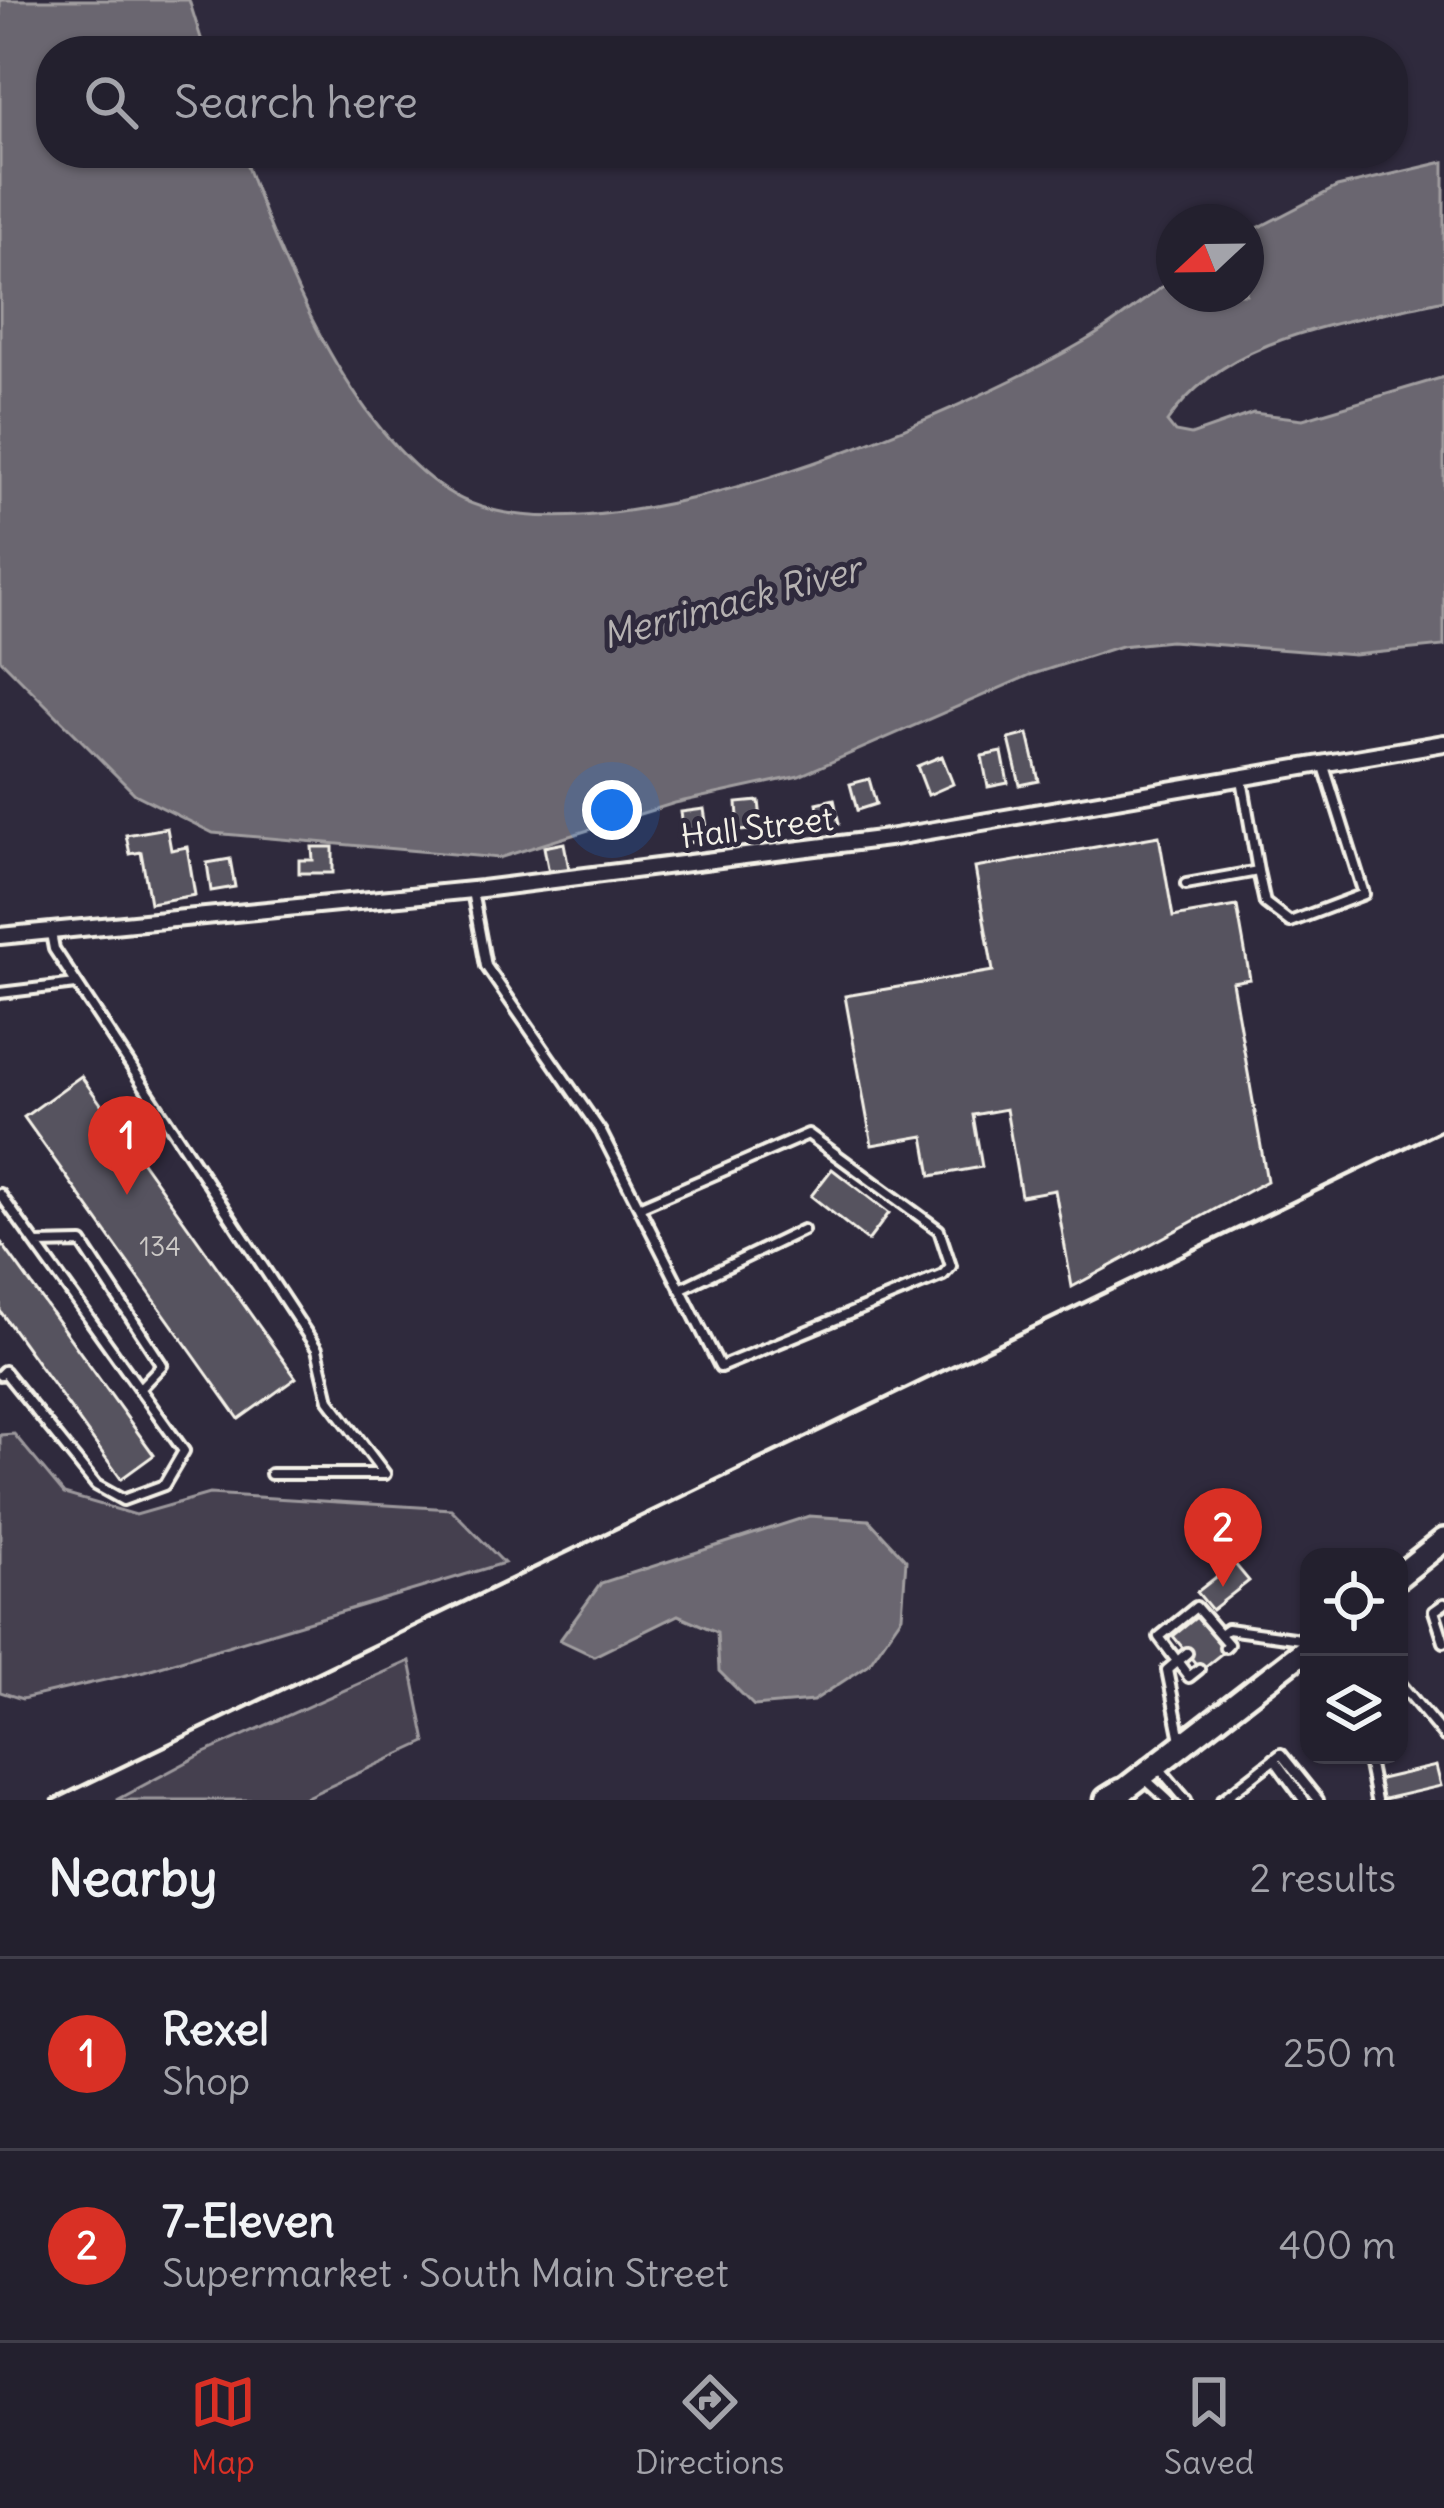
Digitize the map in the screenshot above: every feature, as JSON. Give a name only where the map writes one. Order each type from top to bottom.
[{"type":"main road","points":[[1408,1569],[1444,1540]]},
{"type":"main road","points":[[1113,1797],[1182,1748],[1300,1651]]},
{"type":"street","name":"Hall Street","points":[[0,936],[471,890],[888,838],[1444,743]]},
{"type":"lane","points":[[1241,778],[1265,903],[1290,922],[1364,894],[1323,761]]},
{"type":"lane","points":[[1186,884],[1258,871]]},
{"type":"lane","points":[[471,890],[486,965],[601,1132],[720,1367],[943,1275],[951,1266],[950,1250],[939,1230],[808,1134],[639,1207]]},
{"type":"lane","points":[[51,931],[54,949],[76,984],[316,1349],[328,1400],[385,1474],[271,1474]]},
{"type":"lane","points":[[0,993],[76,984]]},
{"type":"lane","points":[[0,1194],[184,1451],[164,1485],[123,1500],[96,1485],[1,1371]]},
{"type":"lane","points":[[680,1288],[803,1230]]},
{"type":"lane","points":[[36,1244],[82,1243],[162,1365],[139,1389]]},
{"type":"lane","points":[[1444,1604],[1434,1612],[1444,1642]]},
{"type":"lane","points":[[1199,1669],[1189,1677],[1159,1637],[1196,1607],[1228,1644],[1225,1648]]},
{"type":"lane","points":[[1217,1632],[1227,1629],[1300,1642]]},
{"type":"lane","points":[[1182,1748],[1167,1670],[1187,1653]]},
{"type":"lane","points":[[1408,1693],[1444,1736]]},
{"type":"lane","points":[[1222,1800],[1277,1757]]},
{"type":"lane","points":[[1277,1757],[1304,1800]]},
{"type":"lane","points":[[1277,1757],[1318,1800]]},
{"type":"lane","points":[[1369,1764],[1376,1800]]},
{"type":"lane","points":[[1150,1772],[1168,1800]]},
{"type":"lane","points":[[1150,1772],[1186,1800]]},
{"type":"shaded area","points":[[14,1434],[64,1494],[136,1515],[209,1494],[451,1509],[504,1563],[144,1671],[22,1699],[0,1692],[0,1435]]},
{"type":"shaded area","points":[[410,1661],[426,1742],[300,1800],[116,1800],[204,1753]]},
{"type":"water","name":"Merrimack River","points":[[0,0],[189,0],[200,36],[36,36],[36,168],[248,168],[298,291],[378,426],[447,491],[508,513],[586,516],[674,502],[769,478],[862,445],[1026,373],[1097,334],[1156,291],[1156,312],[1264,312],[1264,225],[1337,187],[1444,162],[1444,300],[1330,325],[1255,350],[1192,392],[1167,422],[1175,432],[1191,435],[1253,413],[1303,419],[1444,377],[1444,646],[1354,655],[1170,641],[1121,646],[1030,675],[799,776],[675,803],[499,858],[213,833],[135,794],[0,659]]},
{"type":"water","points":[[809,1516],[869,1520],[906,1560],[902,1616],[868,1665],[813,1701],[754,1706],[719,1671],[717,1632],[678,1615],[594,1656],[560,1640],[601,1583]]},
{"type":"building","points":[[1028,734],[1039,781],[1020,785],[1009,739]]},
{"type":"building","points":[[1002,752],[1008,783],[988,787],[982,756]]},
{"type":"building","points":[[942,756],[953,784],[928,795],[917,766]]},
{"type":"building","points":[[869,779],[876,804],[857,810],[850,784]]},
{"type":"building","points":[[834,799],[839,824],[822,827],[817,803]]},
{"type":"building","points":[[759,801],[762,829],[739,831],[737,803]]},
{"type":"building","points":[[704,809],[709,840],[685,843],[681,812]]},
{"type":"building","points":[[167,828],[171,850],[187,847],[195,895],[150,903],[141,852],[130,854],[126,835]]},
{"type":"building","points":[[1159,836],[1173,917],[1237,906],[1250,979],[1232,982],[1267,1181],[1072,1287],[1055,1190],[1021,1196],[1006,1109],[973,1115],[982,1167],[931,1176],[924,1136],[872,1145],[845,996],[993,971],[975,868]]},
{"type":"building","points":[[564,843],[569,869],[549,873],[544,847]]},
{"type":"building","points":[[312,847],[333,847],[333,873],[299,873],[299,860],[313,860]]},
{"type":"building","points":[[230,859],[235,887],[211,891],[207,863]]},
{"type":"building","points":[[81,1076],[296,1378],[239,1419],[24,1117]]},
{"type":"building","points":[[832,1169],[889,1213],[868,1241],[811,1196]]},
{"type":"building","points":[[0,1241],[154,1455],[121,1479],[0,1311]]},
{"type":"building","points":[[1234,1563],[1249,1581],[1212,1610],[1197,1592]]},
{"type":"building","points":[[1199,1615],[1226,1650],[1201,1670],[1173,1636]]},
{"type":"building","points":[[1436,1766],[1441,1786],[1380,1800],[1376,1780]]},
{"type":"railway","points":[[53,1800],[1444,1129]]},
{"type":"place","name":"Rexel","points":[[127,1195]]},
{"type":"place","name":"7-Eleven","points":[[1223,1587]]}]
